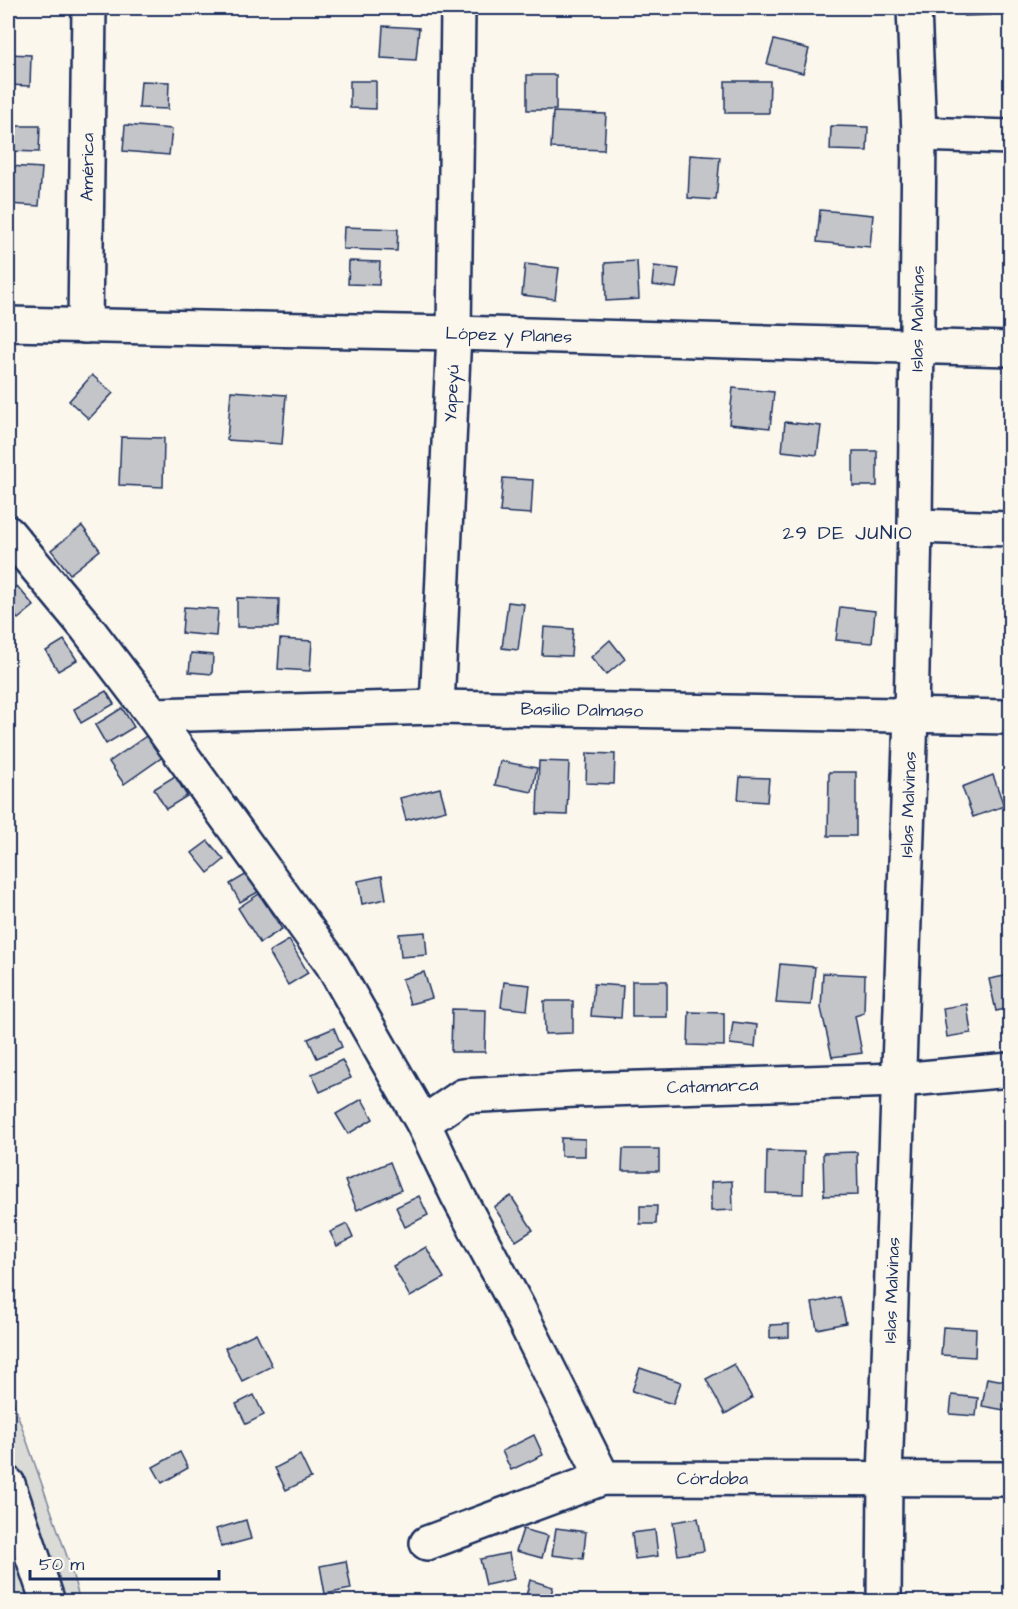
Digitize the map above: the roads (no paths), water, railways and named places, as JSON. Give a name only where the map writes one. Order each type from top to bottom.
[{"type":"main road","name":"América","points":[[85,326],[89,8]]},
{"type":"main road","name":"Yapeyú","points":[[437,707],[454,333],[458,8]]},
{"type":"main road","name":"Islas Malvinas","points":[[884,1602],[885,1478],[911,715],[915,526],[919,134],[914,8]]},
{"type":"main road","points":[[919,134],[1011,137]]},
{"type":"main road","name":"López y Planes","points":[[8,324],[454,333],[1011,349]]},
{"type":"main road","points":[[915,526],[1011,529]]},
{"type":"main road","points":[[8,532],[86,627],[153,715],[332,964],[423,1124],[603,1478]]},
{"type":"main road","name":"Basilio Dalmaso","points":[[153,715],[437,707],[1011,717]]},
{"type":"main road","name":"Catamarca","points":[[394,1072],[424,1090],[463,1096],[575,1090],[899,1080],[1011,1071]]},
{"type":"main road","points":[[423,1124],[463,1096]]},
{"type":"main road","name":"Córdoba","points":[[427,1543],[603,1478],[1011,1479]]},
{"type":"main road","points":[[8,1484],[48,1602]]},
{"type":"district","name":"29 DE JUNIO","points":[[848,533]]}]
